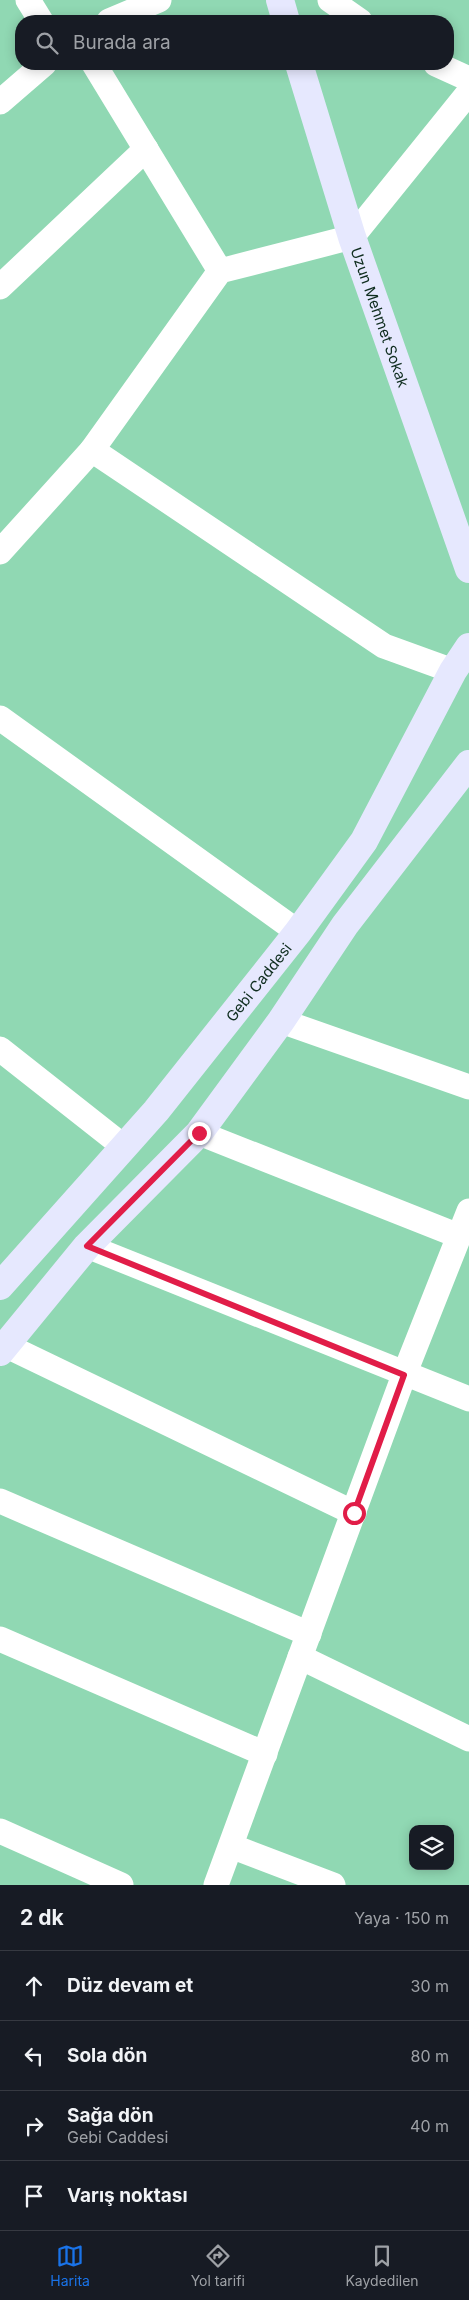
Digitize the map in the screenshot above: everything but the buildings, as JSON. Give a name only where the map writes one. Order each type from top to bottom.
[{"type":"main road","points":[[280,0],[284,15]]},
{"type":"main road","name":"Uzun Mehmet Sokak","points":[[301,70],[352,237],[469,569]]},
{"type":"main road","name":"Gebi Caddesi","points":[[0,1286],[156,1111],[298,932],[364,840],[453,671],[469,647]]},
{"type":"main road","points":[[3,1348],[87,1246],[199,1133],[281,1021],[345,925],[469,764]]},
{"type":"street","points":[[28,0],[37,15]]},
{"type":"street","points":[[123,15],[159,0]]},
{"type":"street","points":[[330,0],[351,15]]},
{"type":"street","points":[[0,102],[37,70]]},
{"type":"street","points":[[98,70],[220,271]]},
{"type":"street","points":[[449,70],[469,79]]},
{"type":"street","points":[[0,552],[92,450],[220,271],[352,237],[469,92]]},
{"type":"street","points":[[0,287],[146,149]]},
{"type":"street","points":[[92,450],[384,646],[453,671]]},
{"type":"street","points":[[0,718],[298,932]]},
{"type":"street","points":[[281,1021],[469,1087]]},
{"type":"street","points":[[0,1049],[124,1146]]},
{"type":"street","points":[[199,1133],[459,1236]]},
{"type":"street","points":[[216,1885],[404,1375],[469,1211]]},
{"type":"street","points":[[87,1246],[404,1375],[469,1399]]},
{"type":"street","points":[[3,1348],[354,1513]]},
{"type":"street","points":[[0,1501],[309,1634]]},
{"type":"street","points":[[0,1639],[265,1754]]},
{"type":"street","points":[[300,1657],[469,1739]]},
{"type":"street","points":[[1,1835],[121,1885]]},
{"type":"street","points":[[231,1846],[333,1885]]},
{"type":"route","points":[[199,1133],[87,1246],[404,1375],[354,1513]]}]
